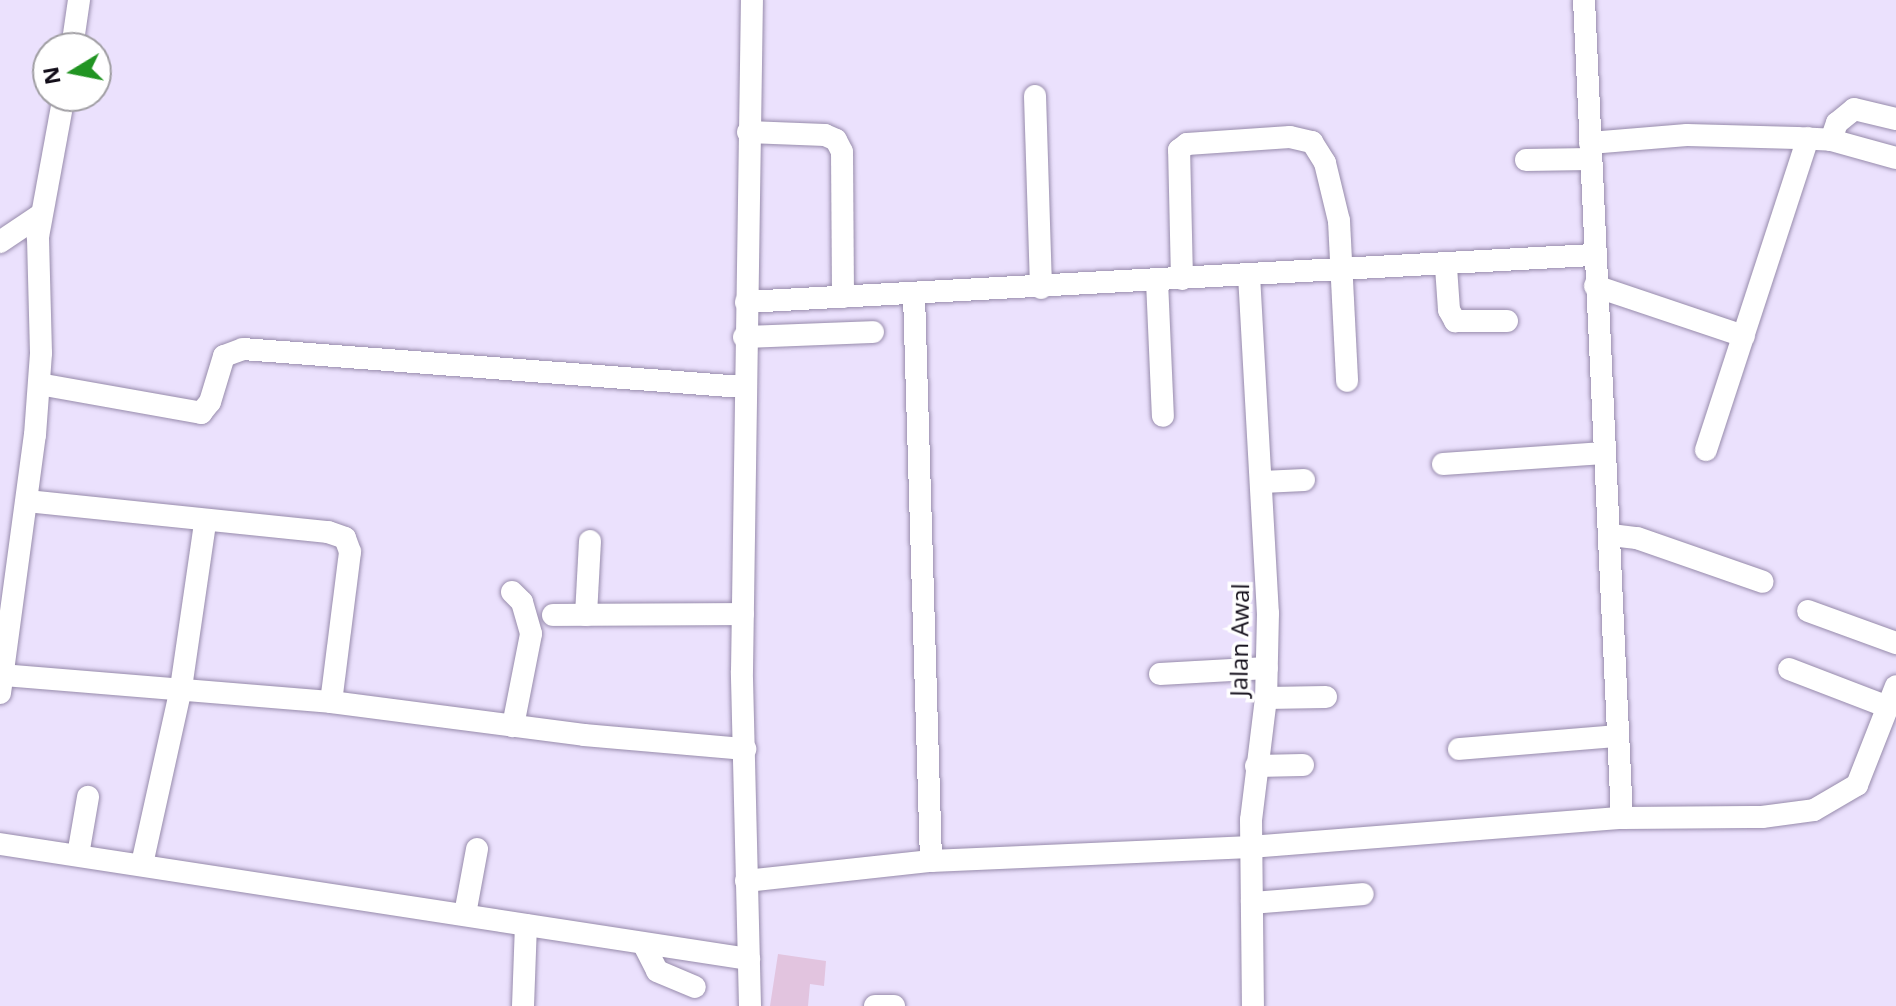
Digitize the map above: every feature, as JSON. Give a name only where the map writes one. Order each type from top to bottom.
[{"type":"street","points":[[74,32],[79,0]]},
{"type":"street","points":[[750,1006],[736,959],[746,868],[743,387],[752,0]]},
{"type":"street","points":[[1584,0],[1593,255],[1611,535],[1616,736],[1622,818]]},
{"type":"street","points":[[1035,96],[1041,288]]},
{"type":"street","points":[[1831,140],[1837,123],[1854,109],[1896,119]]},
{"type":"street","points":[[61,112],[39,226],[39,384],[27,501],[8,593],[2,684],[181,688],[745,749]]},
{"type":"street","points":[[748,132],[836,140],[842,152],[843,297]]},
{"type":"street","points":[[1526,160],[1687,135],[1831,140],[1896,158]]},
{"type":"street","points":[[1182,279],[1179,150],[1187,144],[1290,137],[1312,142],[1325,163],[1339,221],[1347,381]]},
{"type":"street","points":[[1706,450],[1808,138]]},
{"type":"street","points":[[0,242],[39,226]]},
{"type":"street","points":[[746,302],[1446,267],[1593,255]]},
{"type":"street","points":[[1446,267],[1449,310],[1455,321],[1507,321]]},
{"type":"street","name":"Jalan Awal","points":[[1249,275],[1263,482],[1267,668],[1250,847],[1253,1006]]},
{"type":"street","points":[[1157,281],[1163,416]]},
{"type":"street","points":[[1595,286],[1744,336]]},
{"type":"street","points":[[914,295],[931,852]]},
{"type":"street","points":[[744,337],[873,332]]},
{"type":"street","points":[[39,384],[201,413],[210,402],[224,356],[243,349],[743,387]]},
{"type":"street","points":[[1443,464],[1604,453]]},
{"type":"street","points":[[1263,482],[1304,480]]},
{"type":"street","points":[[27,501],[205,523],[328,532],[345,538],[350,552],[331,702]]},
{"type":"street","points":[[142,864],[181,688],[205,523]]},
{"type":"street","points":[[1611,535],[1637,538],[1763,582]]},
{"type":"street","points":[[586,615],[590,541]]},
{"type":"street","points":[[512,592],[522,602],[531,634],[513,726]]},
{"type":"street","points":[[1808,611],[1896,643]]},
{"type":"street","points":[[553,615],[743,614]]},
{"type":"street","points":[[1160,674],[1267,668]]},
{"type":"street","points":[[1789,669],[1888,707]]},
{"type":"street","points":[[746,868],[931,852],[1250,847],[1622,818],[1762,817],[1814,810],[1857,785],[1896,686]]},
{"type":"street","points":[[1266,698],[1326,697]]},
{"type":"street","points":[[1459,749],[1616,736]]},
{"type":"street","points":[[1256,766],[1303,765]]},
{"type":"street","points":[[78,855],[88,797]]},
{"type":"street","points":[[0,844],[465,914],[736,959]]},
{"type":"street","points":[[465,914],[477,849]]},
{"type":"street","points":[[1252,903],[1363,894]]},
{"type":"street","points":[[523,1006],[526,925]]},
{"type":"street","points":[[644,945],[657,971],[695,987]]},
{"type":"street","points":[[875,1006],[894,1006]]},
{"type":"building","points":[[778,954],[826,961],[824,986],[810,984],[808,1006],[770,1006]]}]
